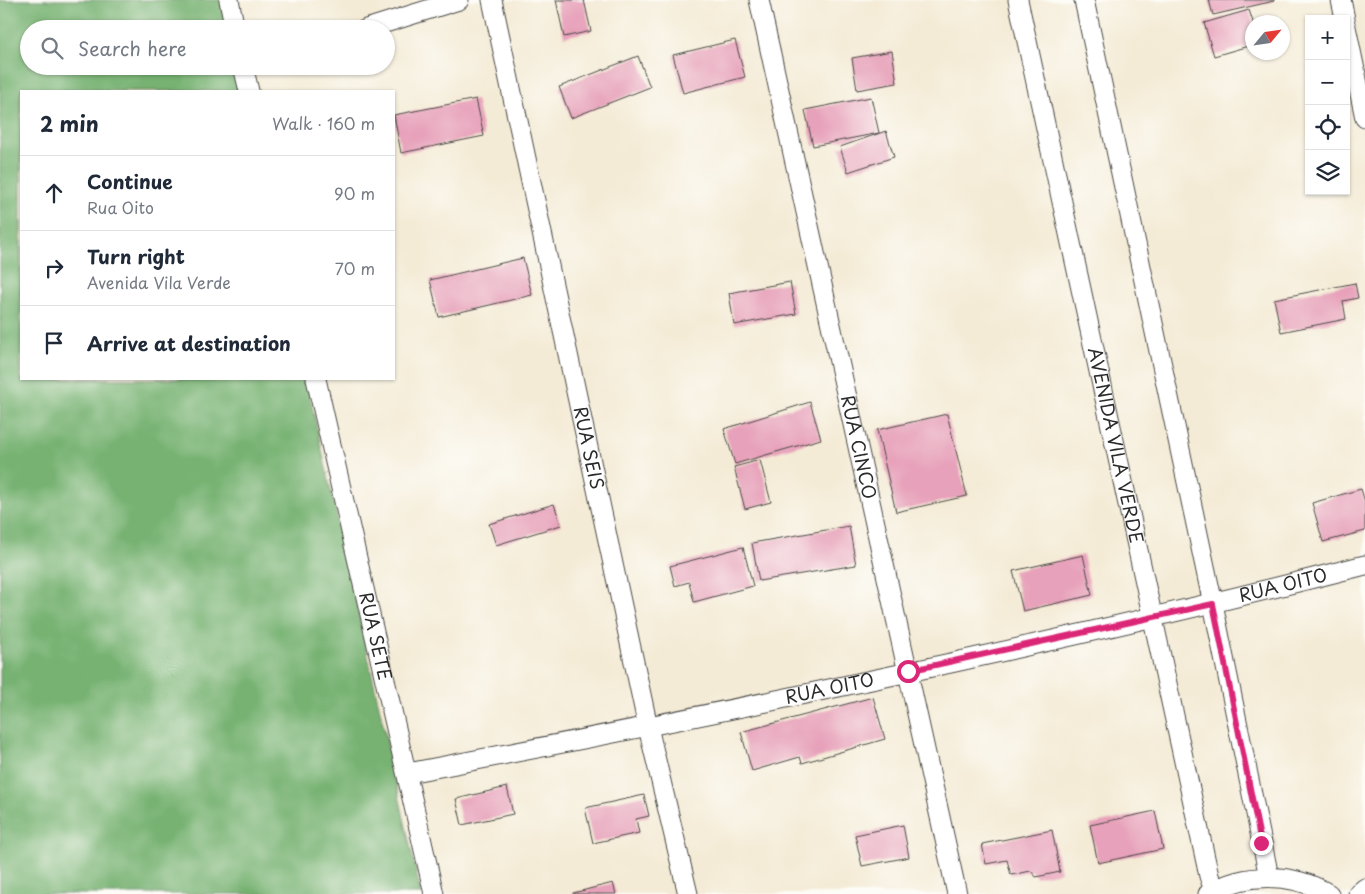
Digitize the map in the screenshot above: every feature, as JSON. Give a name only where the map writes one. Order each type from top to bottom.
[{"type":"street","points":[[230,0],[233,20]]},
{"type":"street","points":[[395,20],[460,0]]},
{"type":"street","name":"RUA SEIS","points":[[492,0],[648,727],[688,894]]},
{"type":"street","name":"RUA CINCO","points":[[759,0],[957,894]]},
{"type":"street","name":"AVENIDA VILA VERDE","points":[[1018,0],[1211,892]]},
{"type":"street","points":[[1084,0],[1213,604],[1269,877]]},
{"type":"street","points":[[1341,0],[1343,15]]},
{"type":"street","points":[[1350,46],[1365,118]]},
{"type":"street","points":[[246,75],[249,90]]},
{"type":"street","name":"RUA SETE","points":[[316,380],[408,773],[434,894]]},
{"type":"street","name":"RUA OITO","points":[[408,773],[648,727],[908,671],[1213,604],[1365,564]]},
{"type":"street","points":[[1211,892],[1245,879],[1269,877],[1301,882],[1328,894]]},
{"type":"street","points":[[1358,894],[1365,888]]},
{"type":"green space","points":[[0,0],[221,0],[226,20],[20,20],[20,75],[238,75],[242,90],[20,90],[20,380],[306,380],[421,894],[0,894]]},
{"type":"building","points":[[556,0],[584,0],[591,31],[564,37]]},
{"type":"building","points":[[1209,0],[1274,0],[1274,1],[1213,15]]},
{"type":"building","points":[[1249,10],[1251,15],[1245,15],[1245,47],[1214,56],[1204,23]]},
{"type":"building","points":[[735,40],[745,77],[683,93],[673,55]]},
{"type":"building","points":[[892,51],[897,83],[857,90],[852,58]]},
{"type":"building","points":[[638,56],[650,87],[571,118],[559,87]]},
{"type":"building","points":[[871,97],[879,133],[813,146],[805,110]]},
{"type":"building","points":[[476,99],[484,136],[401,153],[395,115]]},
{"type":"building","points":[[886,131],[894,157],[848,172],[840,147]]},
{"type":"building","points":[[523,258],[532,295],[439,317],[430,280]]},
{"type":"building","points":[[790,282],[796,314],[734,325],[729,293]]},
{"type":"building","points":[[1355,283],[1358,298],[1343,301],[1346,319],[1281,332],[1274,299]]},
{"type":"building","points":[[810,402],[821,439],[735,464],[724,429]]},
{"type":"building","points":[[947,414],[967,496],[896,512],[877,430]]},
{"type":"building","points":[[760,460],[771,502],[745,509],[734,467]]},
{"type":"building","points":[[1361,489],[1365,502],[1365,531],[1323,542],[1312,503]]},
{"type":"building","points":[[554,504],[561,525],[496,545],[489,524]]},
{"type":"building","points":[[849,526],[856,565],[759,581],[752,543]]},
{"type":"building","points":[[743,547],[753,586],[694,602],[689,582],[675,586],[670,566]]},
{"type":"building","points":[[1083,555],[1092,595],[1023,611],[1013,571]]},
{"type":"building","points":[[873,697],[885,739],[802,763],[800,757],[752,771],[741,732]]},
{"type":"building","points":[[507,787],[513,814],[462,825],[456,799]]},
{"type":"building","points":[[644,795],[649,816],[636,819],[639,833],[593,843],[585,808]]},
{"type":"building","points":[[1155,811],[1163,849],[1098,863],[1090,825]]},
{"type":"building","points":[[903,825],[909,857],[862,866],[855,835]]},
{"type":"building","points":[[1052,830],[1060,872],[1036,877],[1031,871],[1011,875],[1007,860],[986,864],[982,844]]},
{"type":"building","points":[[613,883],[616,894],[573,894],[573,893]]},
{"type":"route","points":[[908,671],[1213,604],[1261,843]]}]
